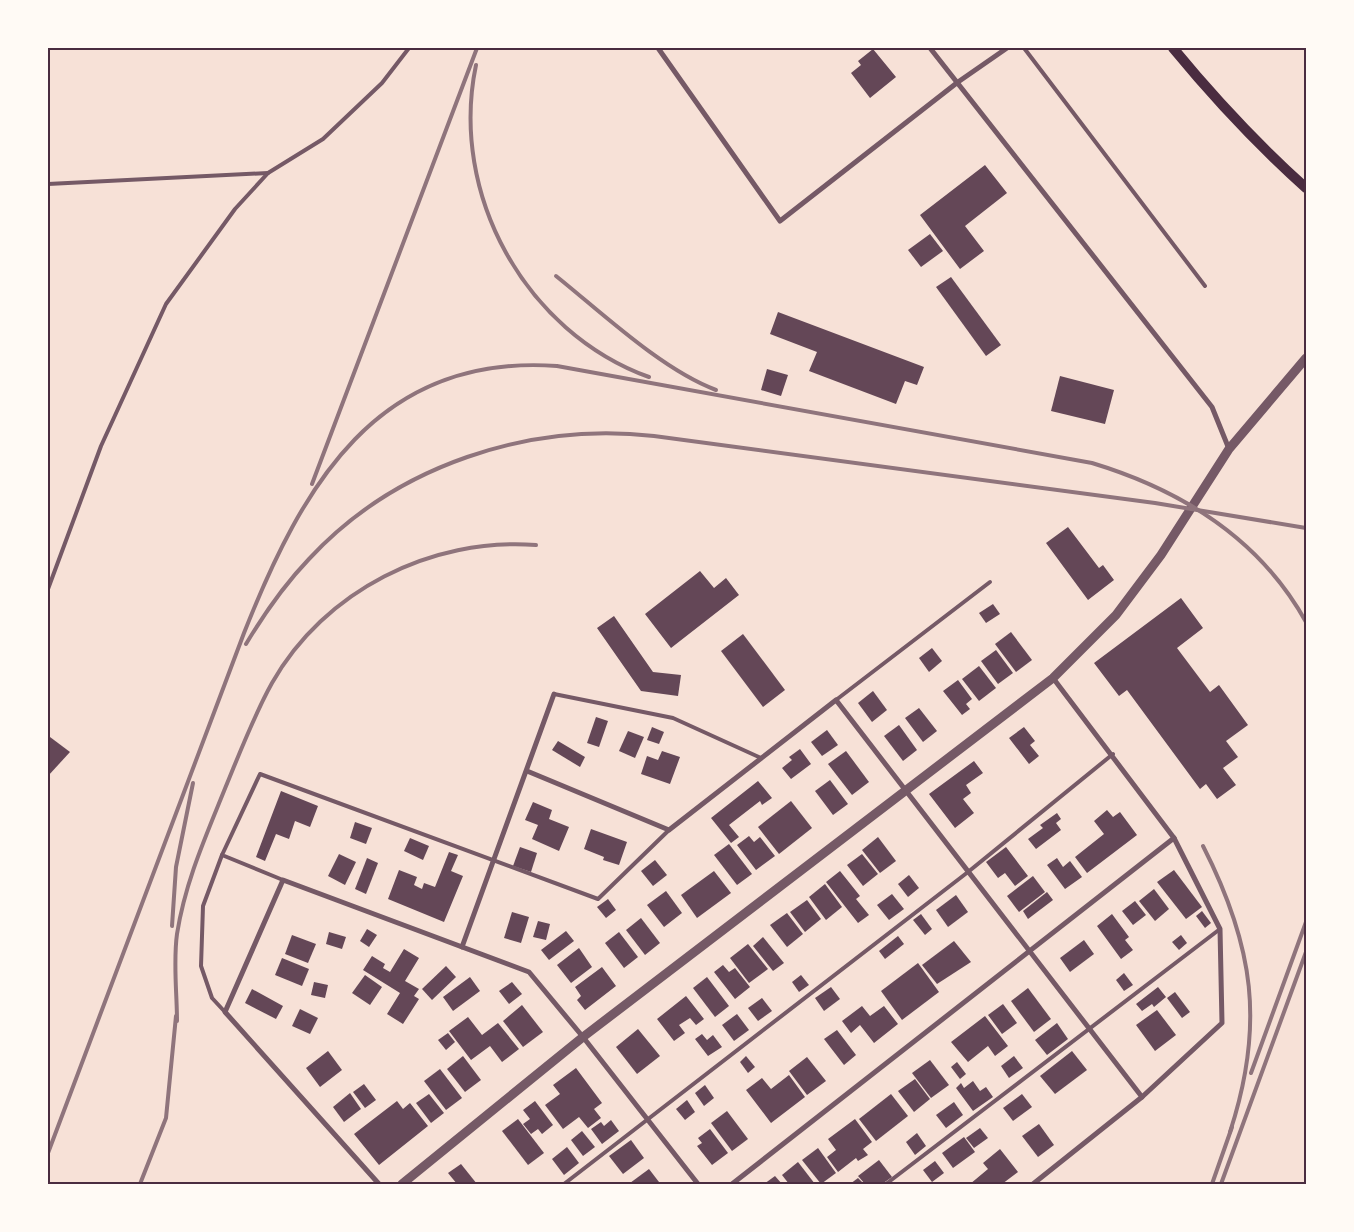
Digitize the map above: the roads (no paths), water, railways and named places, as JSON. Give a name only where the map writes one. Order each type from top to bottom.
[{"type":"main road","points":[[1173,48],[1259,146],[1306,188]]},
{"type":"street","points":[[658,48],[780,221],[958,82],[1007,48]]},
{"type":"street","points":[[930,48],[1212,407],[1229,449]]},
{"type":"street","points":[[402,1184],[584,1038],[1053,678],[1098,635],[1139,586],[1229,449],[1306,358]]},
{"type":"street","points":[[1033,1184],[1142,1097],[1222,1023],[1220,929],[1174,838],[1113,754],[1053,678]]},
{"type":"street","points":[[462,947],[554,694]]},
{"type":"street","points":[[527,772],[669,830],[836,700],[1142,1097]]},
{"type":"street","points":[[732,1184],[1174,838]]},
{"type":"street","points":[[379,1184],[225,1012],[283,880],[529,972],[584,1038],[698,1184]]},
{"type":"lane","points":[[48,589],[101,446],[166,304],[235,209],[268,173],[324,139],[382,83],[409,48]]},
{"type":"lane","points":[[1024,48],[1205,286]]},
{"type":"lane","points":[[48,184],[268,173]]},
{"type":"lane","points":[[836,700],[990,582]]},
{"type":"lane","points":[[554,694],[673,718],[761,758]]},
{"type":"lane","points":[[564,1184],[968,872],[1113,754]]},
{"type":"lane","points":[[225,1012],[212,998],[201,966],[203,906],[222,855],[260,774],[598,899],[669,830]]},
{"type":"lane","points":[[222,855],[283,880]]},
{"type":"lane","points":[[886,1184],[1088,1027],[1220,929]]},
{"type":"railway","points":[[312,484],[477,48]]},
{"type":"railway","points":[[476,65],[471,114],[474,162],[486,209],[506,252],[533,293],[566,327],[605,356],[649,377]]},
{"type":"railway","points":[[556,276],[654,355],[695,381],[716,390]]},
{"type":"railway","points":[[48,1153],[244,633],[292,527],[321,480],[355,440],[394,406],[440,382],[494,368],[557,366],[1092,463],[1125,474],[1187,503],[1242,542],[1266,566],[1287,592],[1306,622]]},
{"type":"railway","points":[[246,644],[275,600],[309,559],[344,526],[382,498],[423,475],[467,457],[513,444],[560,436],[607,433],[654,436],[1155,503],[1306,528]]},
{"type":"railway","points":[[177,1021],[175,966],[177,934],[190,879],[252,723],[272,683],[294,650],[320,622],[351,597],[384,576],[420,561],[458,550],[497,545],[536,545]]},
{"type":"railway","points":[[172,926],[176,867],[193,783]]},
{"type":"railway","points":[[1203,846],[1234,918],[1249,986],[1248,1056],[1241,1093],[1230,1132]]},
{"type":"railway","points":[[1251,1073],[1306,922]]},
{"type":"railway","points":[[1221,1184],[1306,952]]},
{"type":"railway","points":[[140,1184],[166,1118],[176,1016]]},
{"type":"railway","points":[[1212,1184],[1232,1127]]}]
